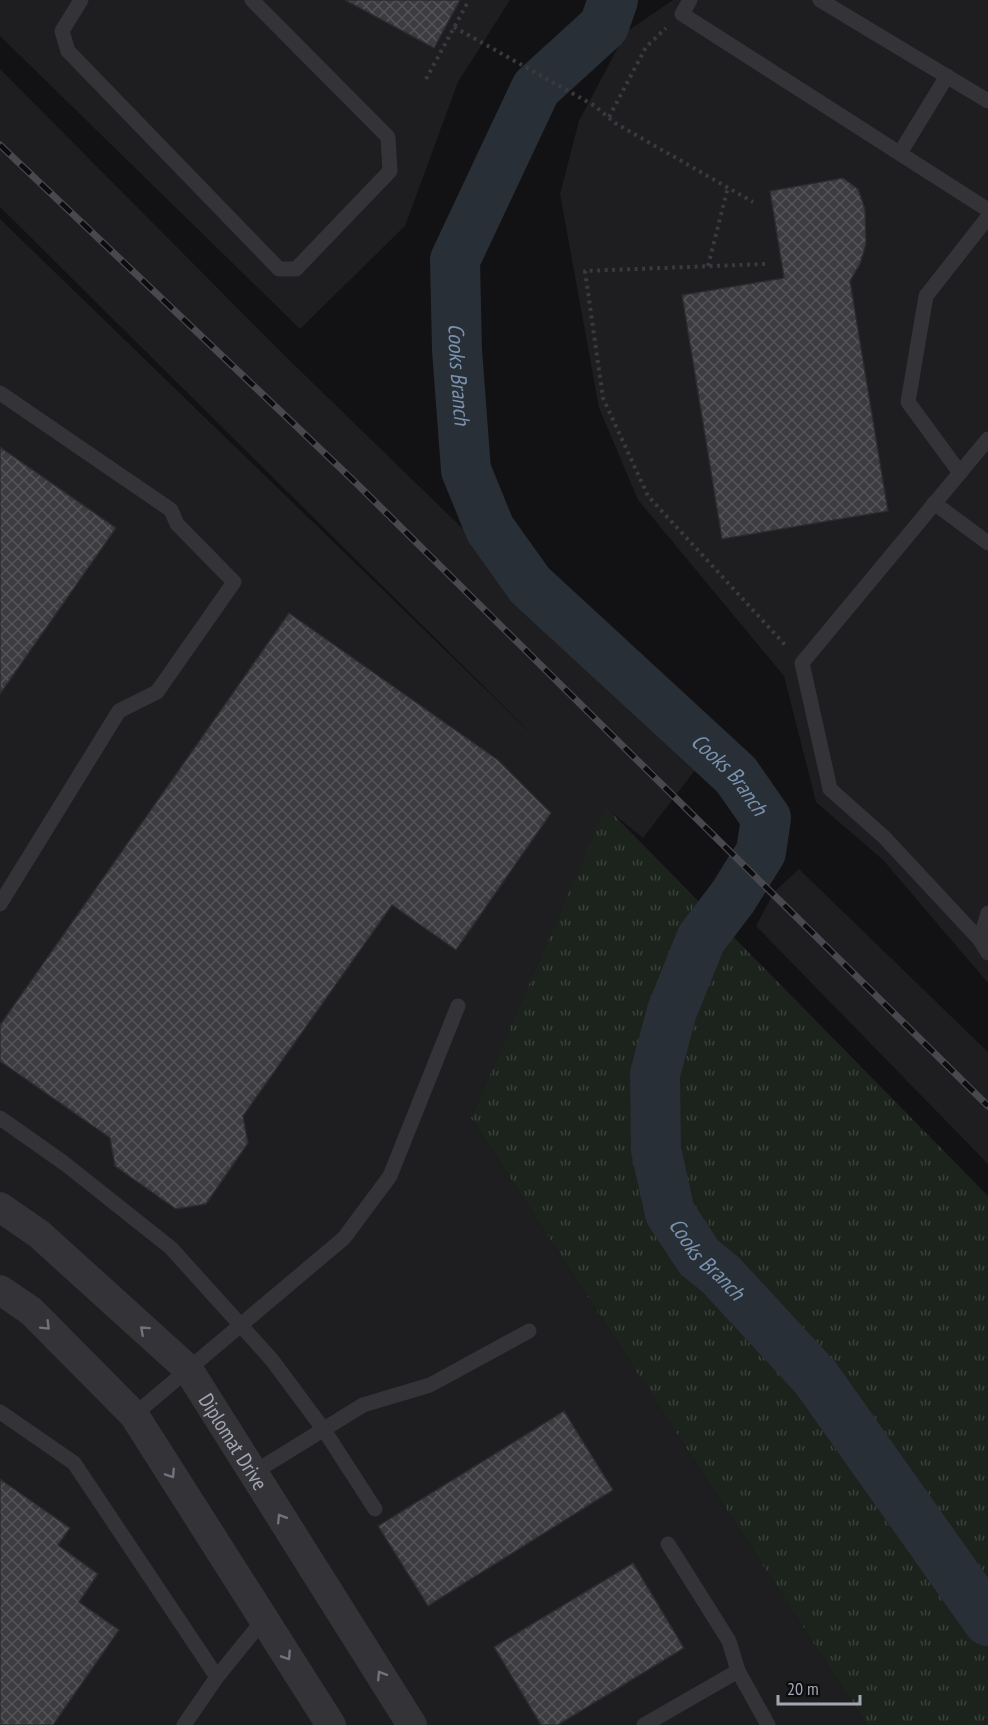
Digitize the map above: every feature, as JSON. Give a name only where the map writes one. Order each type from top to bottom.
[{"type":"street","name":"Diplomat Drive","points":[[0,1207],[39,1234],[188,1369],[412,1725]]},
{"type":"street","points":[[0,1290],[31,1311],[134,1415],[332,1725]]},
{"type":"lane","points":[[81,0],[62,31],[68,51],[279,269],[296,269],[390,171],[388,136],[252,0]]},
{"type":"lane","points":[[690,0],[682,14],[988,210]]},
{"type":"lane","points":[[820,0],[988,101]]},
{"type":"lane","points":[[900,153],[947,76]]},
{"type":"lane","points":[[960,473],[908,402],[926,296],[988,217]]},
{"type":"lane","points":[[0,393],[171,510],[177,524],[234,582],[157,692],[119,711],[0,904]]},
{"type":"lane","points":[[984,946],[884,837],[830,789],[802,663],[988,439]]},
{"type":"lane","points":[[934,503],[988,543]]},
{"type":"lane","points":[[984,946],[988,913]]},
{"type":"lane","points":[[134,1415],[344,1238],[390,1176],[458,1006]]},
{"type":"lane","points":[[0,1118],[64,1163],[171,1248],[272,1360],[324,1430],[375,1509]]},
{"type":"lane","points":[[253,1473],[363,1405],[430,1385],[529,1331]]},
{"type":"lane","points":[[0,1412],[74,1463],[217,1677]]},
{"type":"lane","points":[[668,1544],[729,1641],[738,1671],[768,1725]]},
{"type":"lane","points":[[184,1725],[217,1677],[264,1619]]},
{"type":"lane","points":[[644,1725],[738,1671]]},
{"type":"path","points":[[426,79],[469,0]]},
{"type":"path","points":[[609,117],[646,47],[682,14]]},
{"type":"path","points":[[454,27],[595,106],[609,117],[753,202]]},
{"type":"path","points":[[708,266],[728,187]]},
{"type":"path","points":[[765,264],[585,271],[603,398],[648,496],[802,663]]},
{"type":"shaded area","points":[[0,0],[510,0],[458,82],[405,226],[300,329],[0,36]]},
{"type":"shaded area","points":[[673,0],[988,0],[988,983],[883,860],[816,802],[784,676],[638,500],[599,408],[560,194],[579,121],[626,32]]},
{"type":"shaded area","points":[[0,69],[281,352],[702,761],[643,838],[606,808],[471,1118],[867,1725],[0,1725],[0,219],[541,743],[0,207]]},
{"type":"shaded area","points":[[799,869],[988,1052],[988,1164],[756,926],[774,892]]},
{"type":"green space","points":[[606,807],[988,1196],[988,1725],[867,1725],[471,1118]]},
{"type":"building","points":[[345,0],[460,0],[434,48]]},
{"type":"building","points":[[843,178],[858,189],[865,209],[866,244],[860,264],[850,281],[888,511],[722,539],[682,295],[784,278],[770,191]]},
{"type":"building","points":[[0,447],[116,528],[0,694]]},
{"type":"building","points":[[289,613],[498,760],[551,813],[456,950],[392,905],[243,1116],[248,1143],[206,1204],[176,1209],[115,1166],[110,1138],[0,1061],[0,1025]]},
{"type":"building","points":[[564,1411],[613,1490],[428,1606],[378,1526]]},
{"type":"building","points":[[0,1479],[70,1528],[58,1545],[98,1574],[79,1602],[119,1630],[53,1725],[0,1725]]},
{"type":"building","points":[[633,1563],[684,1648],[558,1725],[541,1725],[494,1647]]},
{"type":"waterway","name":"Cooks Branch","points":[[613,0],[604,26],[536,88],[455,260],[457,350],[466,470],[490,529],[530,585],[736,775],[766,818],[761,852],[733,897],[701,939],[672,1011],[655,1074],[656,1150],[670,1213],[699,1257],[721,1275],[816,1378],[988,1621]]},
{"type":"railway","points":[[0,145],[356,483],[988,1106]]}]
